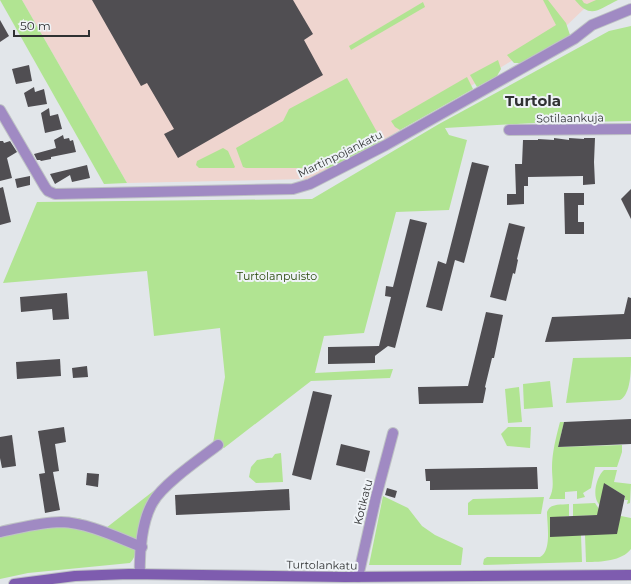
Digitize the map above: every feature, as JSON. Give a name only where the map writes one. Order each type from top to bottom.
[{"type":"main road","name":"Turtolankatu","points":[[14,584],[75,576],[140,579],[631,575]]},
{"type":"street","name":"Martinpojankatu","points":[[0,110],[45,187],[48,191],[55,194],[293,189],[310,184],[367,155],[574,39],[592,25],[631,8]]},
{"type":"street","name":"Sotilaankuja","points":[[509,130],[631,129]]},
{"type":"street","name":"Kotikatu","points":[[358,577],[374,504],[393,433]]},
{"type":"street","points":[[140,579],[142,547],[148,514],[153,500],[162,490],[218,445]]},
{"type":"street","points":[[0,532],[31,525],[63,522],[83,525],[142,547]]},
{"type":"shaded area","points":[[22,0],[601,0],[586,7],[563,29],[382,141],[307,179],[127,183]]},
{"type":"green space","points":[[0,0],[22,0],[127,183],[104,184]]},
{"type":"green space","points":[[543,0],[548,0],[566,23],[570,35],[520,63],[514,63],[507,55],[556,25]]},
{"type":"green space","points":[[575,0],[582,0],[587,4],[596,0],[618,0],[600,9],[591,11],[586,10]]},
{"type":"green space","points":[[423,2],[425,7],[351,50],[349,46]]},
{"type":"green space","name":"Turtolanpuisto","points":[[631,26],[631,121],[534,123],[445,128],[449,135],[467,140],[449,210],[396,212],[364,333],[324,336],[315,373],[393,369],[390,378],[311,381],[224,448],[213,443],[225,377],[220,328],[154,336],[147,271],[3,283],[37,202],[312,199],[439,124],[609,31]]},
{"type":"green space","points":[[498,60],[501,69],[497,76],[477,87],[470,75]]},
{"type":"green space","points":[[467,77],[473,89],[400,130],[395,127],[391,121]]},
{"type":"green space","points":[[347,78],[382,141],[328,168],[243,167],[236,148],[283,121],[289,109]]},
{"type":"green space","points":[[223,148],[228,151],[235,167],[234,168],[199,168],[196,165],[197,161]]},
{"type":"green space","points":[[631,357],[628,387],[624,397],[620,400],[566,403],[573,358]]},
{"type":"green space","points":[[550,381],[553,407],[524,409],[523,384]]},
{"type":"green space","points":[[519,387],[522,422],[508,423],[505,389]]},
{"type":"green space","points":[[560,422],[564,422],[558,447],[622,445],[622,452],[617,467],[595,467],[591,488],[583,493],[585,497],[577,499],[577,491],[565,492],[565,499],[549,499],[553,488],[553,451]]},
{"type":"green space","points":[[508,427],[531,427],[530,448],[507,446],[501,434]]},
{"type":"green space","points":[[281,453],[283,482],[256,483],[249,477],[251,467],[257,460],[272,458],[275,454]]},
{"type":"green space","points":[[604,470],[617,470],[614,482],[631,484],[630,503],[627,504],[628,500],[625,500],[625,496],[605,484],[607,512],[598,503],[595,495],[597,481]]},
{"type":"green space","points":[[156,489],[144,508],[136,553],[130,563],[28,573],[0,579],[0,528],[58,517],[79,518],[106,528]]},
{"type":"green space","points":[[383,496],[408,508],[422,526],[435,535],[463,548],[461,565],[369,565]]},
{"type":"green space","points":[[544,497],[541,514],[468,515],[468,503],[473,499]]},
{"type":"green space","points":[[595,503],[603,515],[573,516],[573,504]]},
{"type":"green space","points":[[569,504],[569,516],[550,518],[550,536],[581,535],[582,562],[483,564],[484,559],[487,557],[540,557],[544,554],[547,543],[548,509],[556,505]]},
{"type":"green space","points":[[621,516],[631,518],[631,549],[622,556],[611,560],[586,562],[585,535]]},
{"type":"building","points":[[92,0],[293,0],[313,34],[304,40],[323,75],[178,158],[164,134],[174,129],[147,83],[141,86]]},
{"type":"building","points":[[0,20],[9,36],[0,42]]},
{"type":"building","points":[[29,65],[32,81],[16,84],[12,69]]},
{"type":"building","points":[[34,87],[35,92],[44,89],[47,104],[28,107],[24,93]]},
{"type":"building","points":[[49,108],[50,116],[58,114],[62,129],[45,133],[41,113]]},
{"type":"building","points":[[63,135],[64,139],[69,138],[70,141],[73,140],[76,152],[51,157],[51,159],[41,161],[37,160],[34,154],[56,148],[54,140]]},
{"type":"building","points":[[554,138],[569,140],[569,138],[595,138],[595,184],[583,185],[583,176],[528,177],[528,186],[524,186],[524,204],[507,205],[507,194],[516,194],[515,164],[522,164],[523,140],[554,140]]},
{"type":"building","points":[[0,141],[3,141],[4,143],[10,141],[17,152],[7,158],[12,178],[0,181]]},
{"type":"building","points":[[472,162],[489,166],[464,263],[455,260],[442,311],[426,307],[438,261],[446,264]]},
{"type":"building","points":[[87,165],[90,178],[72,182],[70,175],[55,184],[50,174]]},
{"type":"building","points":[[30,176],[30,185],[17,188],[15,179]]},
{"type":"building","points":[[3,187],[11,222],[0,225],[0,188]]},
{"type":"building","points":[[631,189],[631,219],[621,199]]},
{"type":"building","points":[[564,193],[584,193],[584,205],[578,205],[578,222],[584,222],[584,234],[565,234]]},
{"type":"building","points":[[410,219],[427,223],[395,348],[388,346],[376,355],[375,363],[328,364],[328,347],[379,346],[391,297],[385,296],[386,286],[393,287]]},
{"type":"building","points":[[509,223],[525,227],[515,274],[513,273],[506,301],[490,297]]},
{"type":"building","points":[[67,293],[69,319],[53,320],[52,309],[21,312],[20,297]]},
{"type":"building","points":[[628,297],[631,298],[631,339],[545,342],[552,317],[624,314]]},
{"type":"building","points":[[486,312],[503,315],[494,358],[492,358],[485,387],[483,403],[419,404],[418,387],[468,386]]},
{"type":"building","points":[[60,359],[61,376],[17,379],[16,362]]},
{"type":"building","points":[[87,366],[88,377],[73,378],[72,368]]},
{"type":"building","points":[[313,391],[332,395],[311,480],[292,475]]},
{"type":"building","points":[[631,419],[631,444],[558,447],[564,422]]},
{"type":"building","points":[[64,427],[66,442],[55,444],[59,471],[53,472],[60,510],[45,513],[39,474],[45,473],[38,431]]},
{"type":"building","points":[[12,435],[16,466],[2,468],[0,458],[0,437]]},
{"type":"building","points":[[341,444],[370,451],[365,472],[336,465]]},
{"type":"building","points":[[537,467],[538,489],[430,490],[430,481],[426,481],[425,469]]},
{"type":"building","points":[[87,473],[99,474],[98,487],[86,485]]},
{"type":"building","points":[[604,483],[625,496],[617,534],[550,537],[550,517],[597,515]]},
{"type":"building","points":[[387,488],[397,491],[395,498],[385,495]]},
{"type":"building","points":[[289,489],[290,510],[176,515],[175,495]]},
{"type":"district","name":"Turtola","points":[[533,101]]}]
